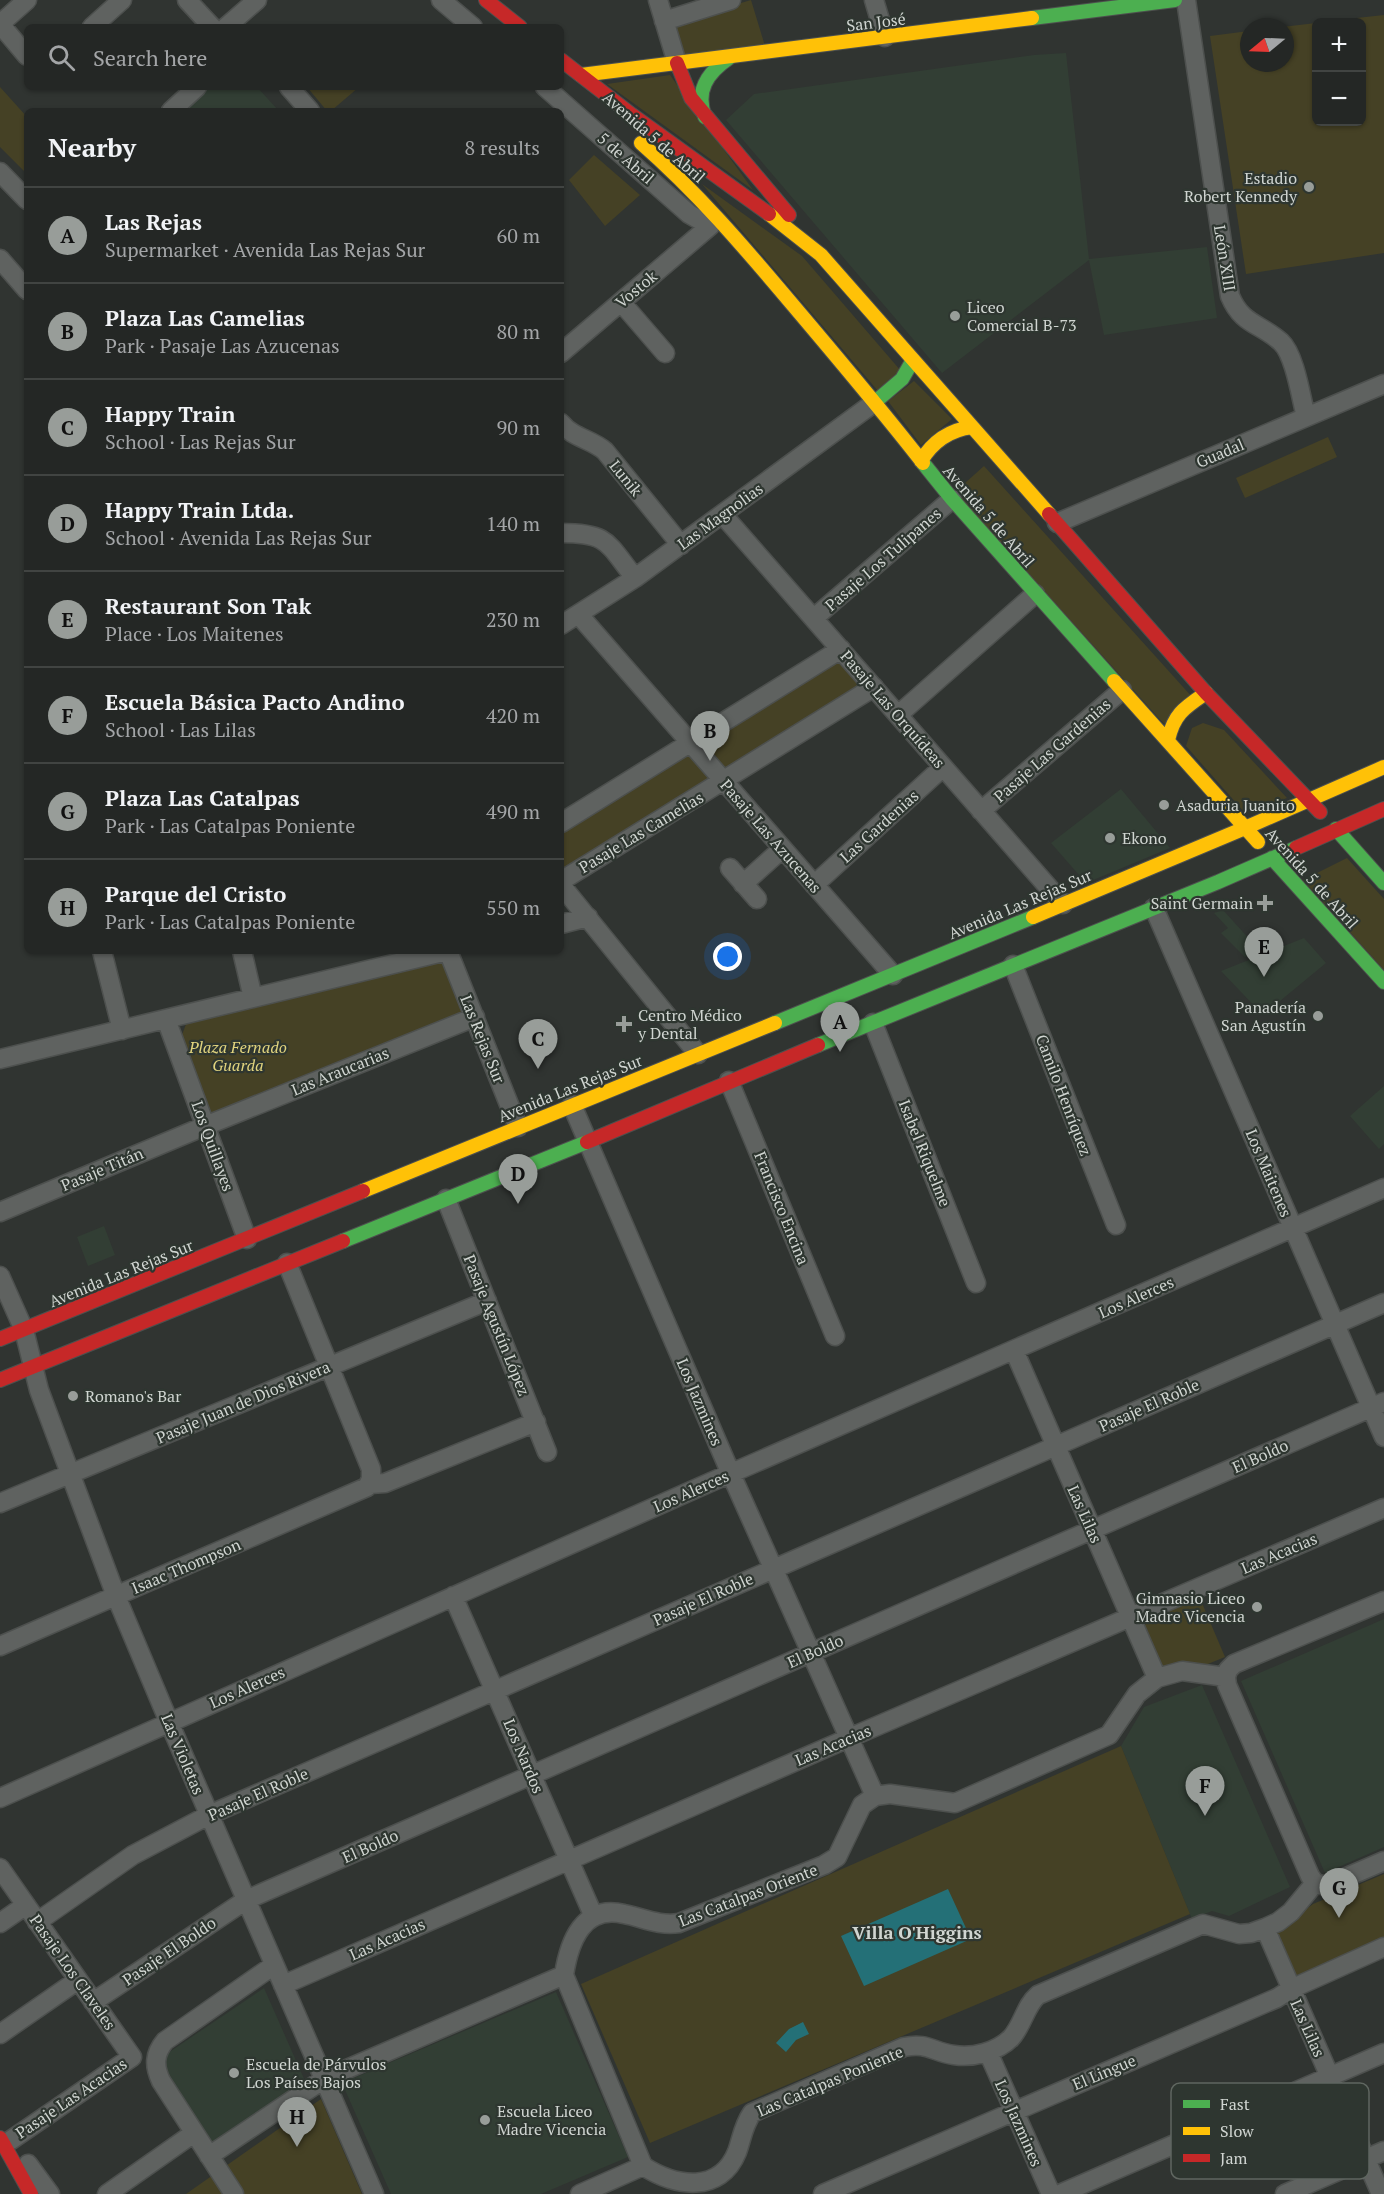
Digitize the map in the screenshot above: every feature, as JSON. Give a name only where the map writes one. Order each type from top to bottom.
[{"type":"main road","points":[[462,0],[479,23]]},
{"type":"main road","points":[[486,0],[516,24]]},
{"type":"main road","name":"San José","points":[[581,75],[1175,0]]},
{"type":"main road","points":[[705,117],[700,98],[703,85],[713,70],[729,58]]},
{"type":"main road","name":"Avenida 5 de Abril","points":[[564,62],[767,212],[821,255],[1206,693],[1308,799],[1384,883]]},
{"type":"main road","points":[[677,63],[687,90],[705,117],[745,160],[821,255]]},
{"type":"main road","name":"Avenida 5 de Abril","points":[[628,133],[674,172],[730,231],[875,402],[952,499],[1384,982]]},
{"type":"main road","points":[[710,226],[730,231]]},
{"type":"main road","points":[[875,402],[905,377],[914,360]]},
{"type":"main road","points":[[921,461],[941,437],[956,429],[972,427]]},
{"type":"main road","points":[[1168,740],[1171,725],[1177,714],[1206,693]]},
{"type":"main road","name":"Avenida Las Rejas Sur","points":[[0,1339],[20,1346],[247,1239],[893,975],[1245,828],[1384,767]]},
{"type":"main road","points":[[0,1380],[1154,908],[1384,809]]},
{"type":"main road","points":[[0,1374],[20,1346]]},
{"type":"main road","points":[[4,2135],[32,2194]]},
{"type":"street","points":[[24,52],[0,24],[27,0]]},
{"type":"street","points":[[95,24],[122,0]]},
{"type":"street","points":[[187,0],[209,24]]},
{"type":"street","points":[[229,24],[257,0]]},
{"type":"street","points":[[441,0],[479,23]]},
{"type":"street","points":[[658,0],[677,63]]},
{"type":"street","points":[[664,21],[731,0]]},
{"type":"street","points":[[873,0],[885,38]]},
{"type":"street","name":"León XIII","points":[[1186,0],[1230,296],[1239,314],[1281,342],[1288,352],[1306,417]]},
{"type":"street","points":[[174,108],[194,90]]},
{"type":"street","points":[[292,90],[307,108]]},
{"type":"street","name":"5 de Abril","points":[[548,90],[689,214],[710,226]]},
{"type":"street","points":[[0,172],[24,197]]},
{"type":"street","name":"Vostok","points":[[564,350],[710,226]]},
{"type":"street","points":[[0,259],[24,287]]},
{"type":"street","points":[[621,302],[665,353]]},
{"type":"street","name":"Guadal","points":[[1057,523],[1384,384]]},
{"type":"street","name":"Las Magnolias","points":[[564,623],[635,578],[875,402]]},
{"type":"street","name":"Lunik","points":[[564,426],[571,434],[594,443],[605,452],[681,545]]},
{"type":"street","name":"Pasaje Los Tulipanes","points":[[814,618],[952,499]]},
{"type":"street","name":"Pasaje Las Orquídeas","points":[[723,515],[1063,904]]},
{"type":"street","points":[[564,534],[595,535],[604,540],[635,578]]},
{"type":"street","points":[[898,715],[1035,594]]},
{"type":"street","name":"Pasaje Las Azucenas","points":[[579,615],[893,975]]},
{"type":"street","points":[[564,821],[841,649]]},
{"type":"street","name":"Pasaje Las Camelias","points":[[564,881],[874,687]]},
{"type":"street","name":"Pasaje Las Gardenias","points":[[981,810],[1122,690]]},
{"type":"street","name":"Las Gardenias","points":[[814,885],[943,767]]},
{"type":"street","points":[[743,884],[782,849]]},
{"type":"street","points":[[730,868],[757,899]]},
{"type":"street","points":[[564,887],[698,1054]]},
{"type":"street","name":"Los Maitenes","points":[[1154,908],[1334,1324],[1378,1405],[1384,1437]]},
{"type":"street","points":[[564,923],[588,917]]},
{"type":"street","points":[[103,954],[122,1030]]},
{"type":"street","points":[[243,954],[253,998]]},
{"type":"street","points":[[0,1059],[253,998],[386,958],[421,954]]},
{"type":"street","name":"Las Rejas Sur","points":[[449,954],[518,1127]]},
{"type":"street","name":"Camilo Henríquez","points":[[1013,965],[1116,1225]]},
{"type":"street","name":"Las Araucarias","points":[[205,1126],[475,1017]]},
{"type":"street","name":"Los Quillayes","points":[[166,1019],[247,1239]]},
{"type":"street","name":"Isabel Riquelme","points":[[873,1023],[976,1282]]},
{"type":"street","name":"Francisco Encina","points":[[729,1081],[835,1336]]},
{"type":"street","name":"Los Jazmines","points":[[572,1105],[731,1474],[875,1796]]},
{"type":"street","name":"Pasaje Titán","points":[[0,1212],[205,1126]]},
{"type":"street","name":"Los Alerces","points":[[0,1798],[453,1596],[1384,1188]]},
{"type":"street","name":"Pasaje Agustín López","points":[[446,1199],[547,1452]]},
{"type":"street","points":[[287,1263],[371,1469],[370,1484]]},
{"type":"street","name":"Las Violetas","points":[[0,1276],[20,1346],[34,1367],[39,1390],[116,1596],[374,2194]]},
{"type":"street","name":"Pasaje Juan de Dios Rivera","points":[[0,1503],[487,1301]]},
{"type":"street","name":"Pasaje El Roble","points":[[37,1922],[133,1855],[209,1815],[1384,1303]]},
{"type":"street","name":"Las Lilas","points":[[1014,1350],[1157,1678]]},
{"type":"street","name":"El Boldo","points":[[246,1900],[1378,1405]]},
{"type":"street","name":"Isaac Thompson","points":[[0,1646],[360,1492],[370,1484],[385,1483],[536,1422]]},
{"type":"street","name":"Las Acacias","points":[[283,1985],[1384,1508]]},
{"type":"street","name":"Los Nardos","points":[[453,1596],[594,1917]]},
{"type":"street","points":[[1384,1601],[1234,1665],[1228,1670],[1226,1677],[1227,1685],[1315,1883],[1326,1886],[1384,1861]]},
{"type":"street","points":[[875,1796],[890,1794],[955,1803],[1109,1735],[1137,1694],[1157,1678],[1182,1671],[1226,1677]]},
{"type":"street","name":"Las Catalpas Oriente","points":[[594,1917],[608,1913],[622,1913],[653,1923],[667,1925],[679,1923],[824,1865],[837,1857],[862,1805],[875,1796]]},
{"type":"street","name":"Pasaje Los Claveles","points":[[0,1868],[132,2057]]},
{"type":"street","name":"Las Catalpas Poniente","points":[[643,2166],[664,2178],[716,2188],[736,2153],[745,2124],[752,2113],[904,2047],[919,2044],[954,2055],[988,2052],[1009,2040],[1019,2028],[1032,2000],[1038,1995],[1203,1924],[1239,1934],[1265,1928],[1291,1912],[1315,1883]]},
{"type":"street","name":"Pasaje El Boldo","points":[[93,2002],[246,1900]]},
{"type":"street","points":[[0,1923],[26,1905]]},
{"type":"street","points":[[580,2194],[643,2166],[564,1974],[571,1942],[581,1926],[594,1917]]},
{"type":"street","name":"Las Lilas","points":[[1265,1928],[1333,2083]]},
{"type":"street","name":"El Lingue","points":[[824,2194],[1277,1998],[1291,1989],[1384,1947]]},
{"type":"street","points":[[234,2194],[161,2081],[157,2073],[156,2058],[165,2041],[274,1965]]},
{"type":"street","points":[[209,2156],[324,2079],[564,1974]]},
{"type":"street","points":[[0,2034],[78,1980]]},
{"type":"street","name":"Los Jazmines","points":[[988,2052],[1051,2194]]},
{"type":"street","points":[[1316,2083],[1384,2053]]},
{"type":"street","points":[[132,2057],[156,2058]]},
{"type":"street","name":"Pasaje Las Acacias","points":[[4,2135],[132,2057]]},
{"type":"street","points":[[107,2194],[194,2133]]},
{"type":"street","points":[[4,2135],[50,2194]]},
{"type":"street","points":[[1060,2194],[1171,2146]]},
{"type":"street","points":[[1369,2157],[1384,2151]]},
{"type":"street","name":"Las Lilas","points":[[1369,2168],[1381,2194]]},
{"type":"street","points":[[1285,2194],[1319,2179]]},
{"type":"shaded area","points":[[1066,53],[1089,259],[1207,247],[1217,318],[1104,335],[1089,260],[942,373],[726,120],[754,94],[1034,55]]},
{"type":"shaded area","points":[[201,90],[260,90],[276,108],[181,108]]},
{"type":"shaded area","points":[[1121,789],[1170,848],[1086,883],[1051,843]]},
{"type":"shaded area","points":[[1223,910],[1261,952],[1245,957],[1221,933],[1228,928],[1214,913]]},
{"type":"shaded area","points":[[1304,938],[1326,963],[1263,1015],[1221,971]]},
{"type":"shaded area","points":[[1384,1086],[1384,1144],[1379,1149],[1350,1116]]},
{"type":"shaded area","points":[[104,1226],[115,1255],[88,1266],[77,1237]]},
{"type":"shaded area","points":[[1384,1619],[1384,1847],[1325,1873],[1241,1681]]},
{"type":"shaded area","points":[[1202,1685],[1290,1887],[1229,1916],[1212,1911],[1192,1919],[1121,1746],[1144,1707]]},
{"type":"shaded area","name":"Escuela de Párvulos Los Países Bajos","points":[[264,1988],[305,2081],[214,2144],[161,2065],[162,2057]]},
{"type":"shaded area","name":"Escuela Liceo Madre Vicencia","points":[[556,1992],[628,2157],[541,2194],[391,2194],[342,2083]]},
{"type":"green space","points":[[751,0],[765,46],[684,58],[674,23]]},
{"type":"green space","name":"Estadio Robert Kennedy","points":[[1384,15],[1384,253],[1246,274],[1210,36],[1240,32],[1240,72],[1294,72],[1294,26],[1312,23],[1312,126],[1366,126],[1366,18],[1357,18]]},
{"type":"green space","points":[[670,75],[753,190],[607,84]]},
{"type":"green space","points":[[0,87],[24,114],[24,171],[0,147]]},
{"type":"green space","points":[[310,90],[356,90],[334,108],[324,108]]},
{"type":"green space","points":[[594,155],[640,195],[605,226],[569,180]]},
{"type":"green space","points":[[702,184],[802,256],[901,371],[878,391]]},
{"type":"green space","points":[[914,381],[952,419],[921,445],[888,401]]},
{"type":"green space","points":[[1328,437],[1337,457],[1245,498],[1236,478]]},
{"type":"green space","points":[[984,466],[1193,698],[1164,724],[955,492]]},
{"type":"green space","points":[[836,657],[862,685],[564,870],[564,828]]},
{"type":"green space","points":[[1203,723],[1224,730],[1287,798],[1245,813],[1186,746],[1192,728]]},
{"type":"green space","points":[[1347,858],[1384,899],[1384,970],[1303,880]]},
{"type":"green space","name":"Plaza Fernado Guarda","points":[[438,962],[443,963],[448,969],[467,1016],[209,1117],[182,1035],[186,1024]]},
{"type":"green space","points":[[1199,1596],[1225,1657],[1198,1668],[1160,1671],[1139,1621]]},
{"type":"green space","points":[[1121,1746],[1190,1914],[650,2143],[581,1984]]},
{"type":"green space","points":[[1384,1874],[1384,1941],[1295,1978],[1276,1932],[1313,1904]]},
{"type":"green space","points":[[321,2099],[362,2194],[186,2194]]},
{"type":"water","points":[[948,1889],[971,1939],[864,1986],[841,1936]]},
{"type":"water","points":[[803,2022],[809,2034],[796,2040],[786,2052],[776,2043],[789,2029]]},
{"type":"traffic: fast","points":[[1032,18],[1175,0]]},
{"type":"traffic: fast","points":[[705,117],[701,99],[705,83],[709,76],[729,58]]},
{"type":"traffic: fast","points":[[875,402],[902,379],[913,360]]},
{"type":"traffic: fast","points":[[923,463],[952,499],[1114,681]]},
{"type":"traffic: fast","points":[[1336,829],[1384,883]]},
{"type":"traffic: fast","points":[[818,1045],[1296,848]]},
{"type":"traffic: fast","points":[[1272,858],[1384,982]]},
{"type":"traffic: fast","points":[[775,1023],[1033,917]]},
{"type":"traffic: fast","points":[[343,1241],[587,1142]]},
{"type":"traffic: slow","points":[[581,75],[1032,18]]},
{"type":"traffic: slow","points":[[641,143],[701,200],[738,241],[923,463]]},
{"type":"traffic: slow","points":[[769,214],[821,255],[1049,514]]},
{"type":"traffic: slow","points":[[921,461],[936,442],[956,431],[972,427]]},
{"type":"traffic: slow","points":[[1114,681],[1258,842]]},
{"type":"traffic: slow","points":[[1168,740],[1173,724],[1181,712],[1206,693]]},
{"type":"traffic: slow","points":[[1033,917],[1384,767]]},
{"type":"traffic: slow","points":[[363,1191],[775,1023]]},
{"type":"traffic: jam","points":[[486,0],[516,24]]},
{"type":"traffic: jam","points":[[564,62],[632,115],[769,214]]},
{"type":"traffic: jam","points":[[677,63],[691,98],[789,215]]},
{"type":"traffic: jam","points":[[1049,514],[1206,693],[1320,812]]},
{"type":"traffic: jam","points":[[1296,848],[1384,809]]},
{"type":"traffic: jam","points":[[587,1142],[818,1045]]},
{"type":"traffic: jam","points":[[0,1339],[363,1191]]},
{"type":"traffic: jam","points":[[0,1380],[343,1241]]},
{"type":"traffic: jam","points":[[0,2138],[31,2194]]},
{"type":"place","name":"Estadio Robert Kennedy","points":[[1309,187]]},
{"type":"place","name":"Liceo Comercial B-73","points":[[955,316]]},
{"type":"place","name":"Plaza Las Camelias","points":[[710,761]]},
{"type":"place","name":"Asaduria Juanito","points":[[1164,805]]},
{"type":"place","name":"Ekono","points":[[1110,838]]},
{"type":"place","name":"Saint Germain","points":[[1265,903]]},
{"type":"place","name":"Restaurant Son Tak","points":[[1264,977]]},
{"type":"place","name":"Panadería San Agustín","points":[[1318,1016]]},
{"type":"place","name":"Centro Médico y Dental","points":[[624,1024]]},
{"type":"place","name":"Las Rejas","points":[[840,1052]]},
{"type":"place","name":"Happy Train","points":[[538,1069]]},
{"type":"place","name":"Happy Train Ltda.","points":[[518,1204]]},
{"type":"place","name":"Romano's Bar","points":[[73,1396]]},
{"type":"place","name":"Gimnasio Liceo Madre Vicencia","points":[[1257,1607]]},
{"type":"place","name":"Escuela Básica Pacto Andino","points":[[1205,1816]]},
{"type":"place","name":"Plaza Las Catalpas","points":[[1339,1918]]},
{"type":"place","name":"Escuela de Párvulos Los Países Bajos","points":[[234,2073]]},
{"type":"place","name":"Escuela Liceo Madre Vicencia","points":[[485,2120]]},
{"type":"place","name":"Parque del Cristo","points":[[297,2147]]},
{"type":"district","name":"Villa O'Higgins","points":[[917,1932]]}]
